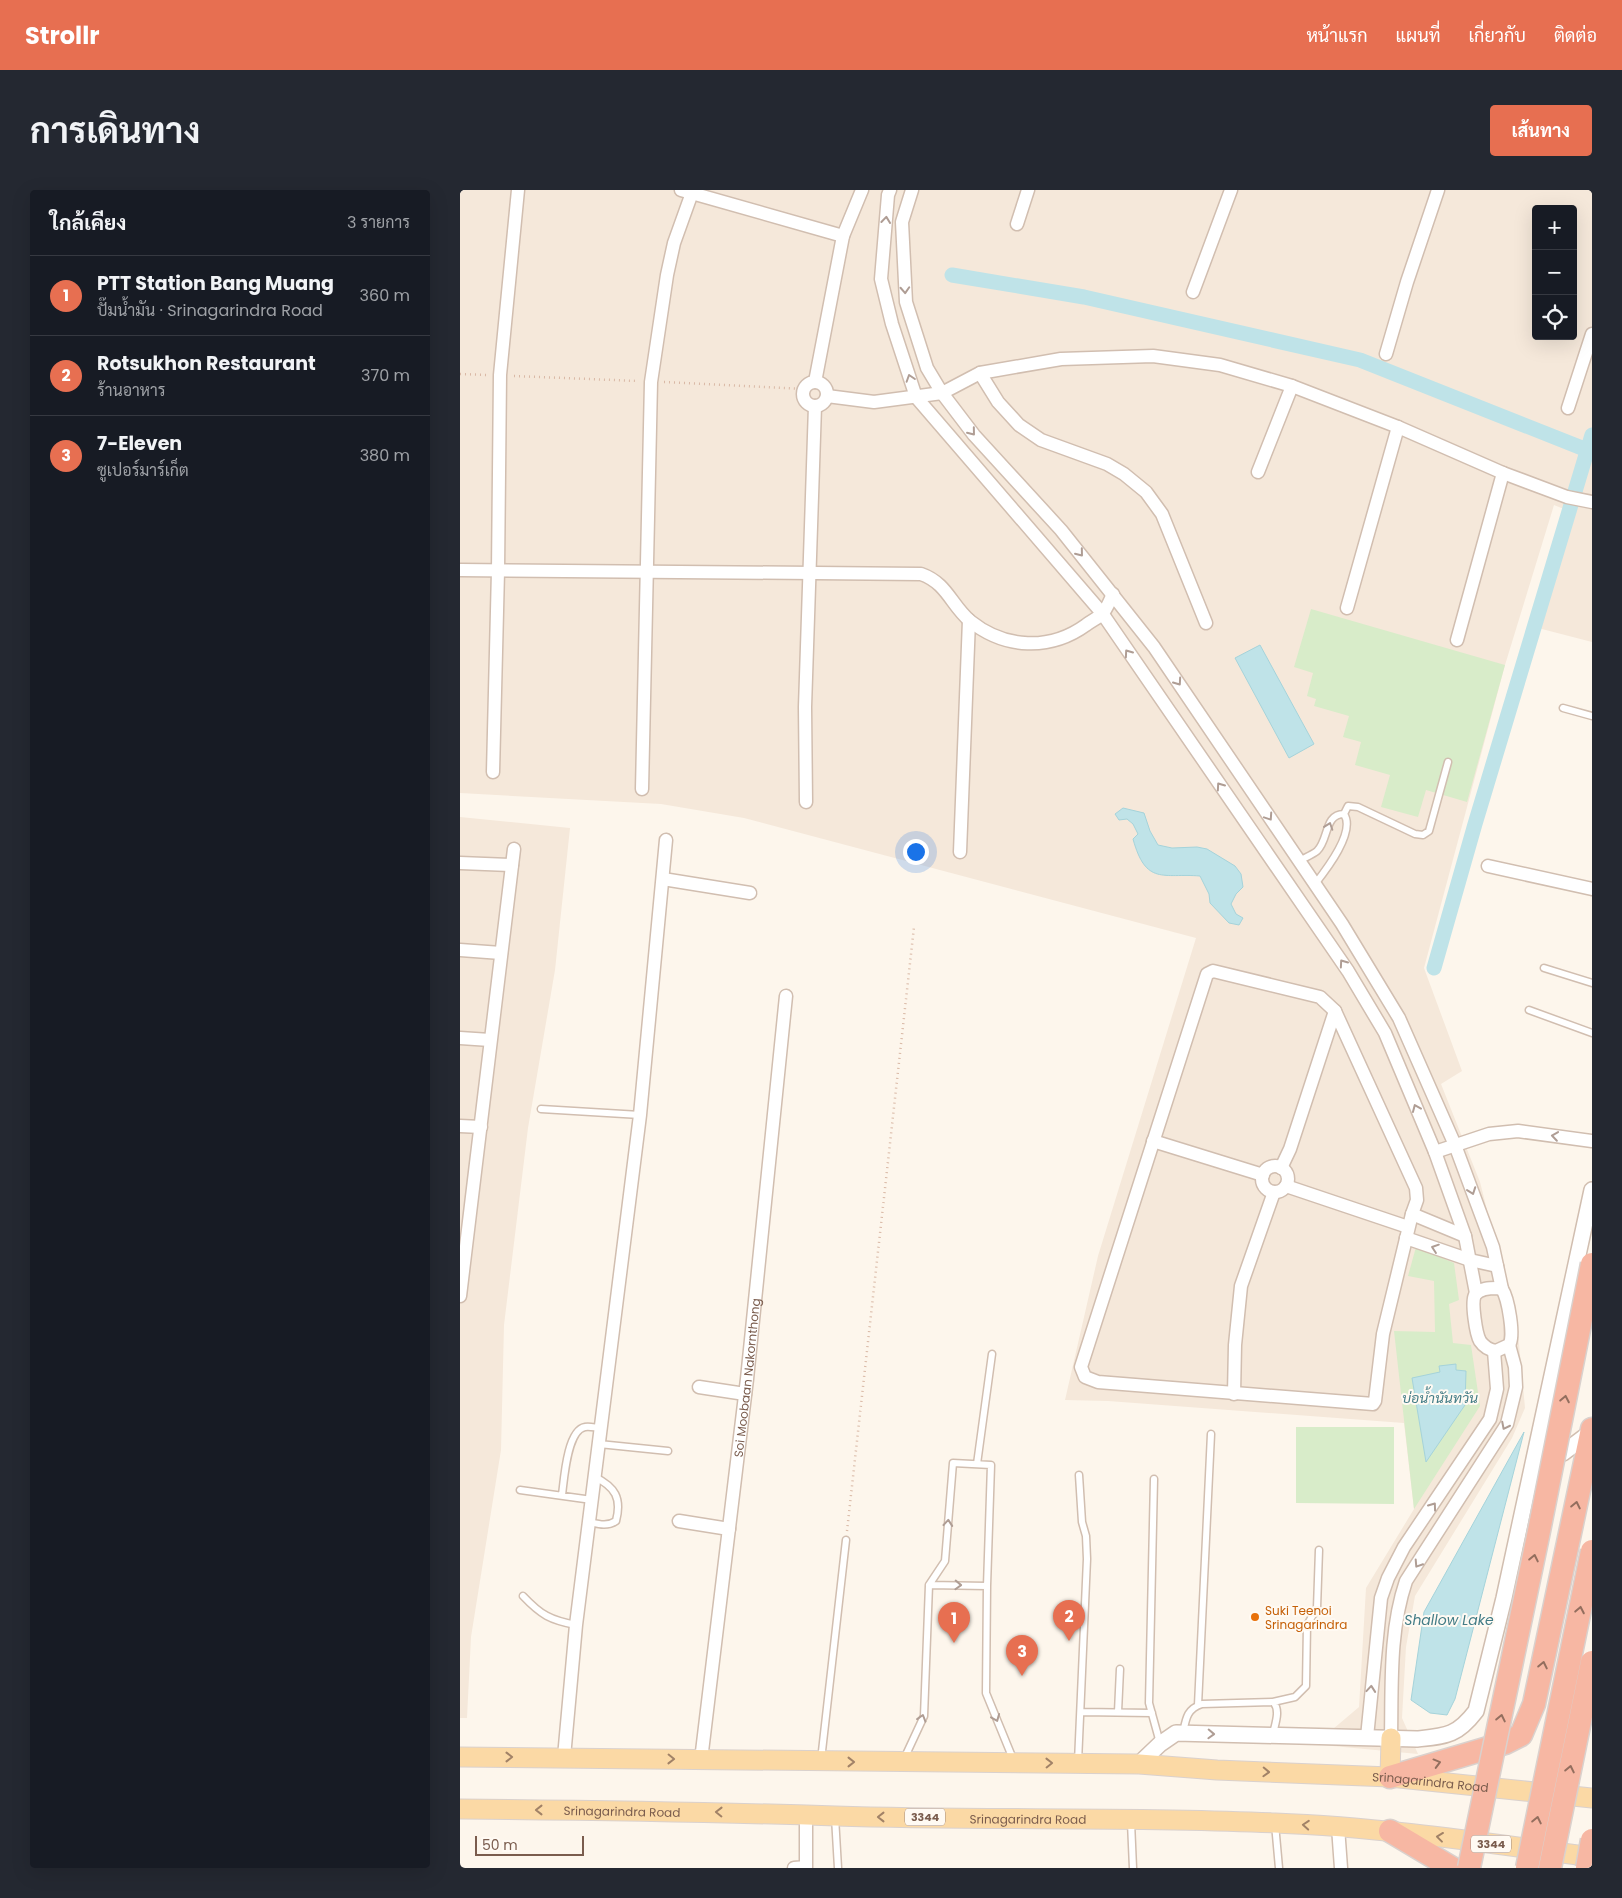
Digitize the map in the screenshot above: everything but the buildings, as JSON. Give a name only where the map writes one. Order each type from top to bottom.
[{"type":"highway","points":[[1469,1868],[1592,1264]]},
{"type":"highway","points":[[1390,1777],[1505,1744],[1521,1735],[1534,1704],[1592,1431]]},
{"type":"highway","points":[[1527,1868],[1592,1551]]},
{"type":"highway","points":[[1550,1868],[1592,1662]]},
{"type":"highway","points":[[1390,1832],[1452,1868]]},
{"type":"highway","points":[[1587,1868],[1592,1840]]},
{"type":"main road","points":[[1390,1738],[1390,1777]]},
{"type":"main road","name":"Srinagarindra Road","points":[[460,1757],[1139,1764],[1217,1770],[1390,1777],[1592,1798]]},
{"type":"main road","name":"Srinagarindra Road","points":[[460,1809],[1275,1822],[1390,1832],[1592,1857]]},
{"type":"street","points":[[493,772],[500,375],[518,190]]},
{"type":"street","points":[[810,385],[825,387],[827,396],[823,403],[815,406],[804,399],[810,385],[843,236],[862,190]]},
{"type":"street","points":[[890,190],[888,195],[882,279],[892,324],[916,397],[1102,613],[1348,971],[1385,1033],[1435,1152],[1465,1236],[1476,1294],[1473,1301],[1478,1336],[1485,1347],[1494,1351],[1501,1350],[1509,1345],[1512,1338],[1506,1297],[1502,1289],[1492,1247],[1455,1145],[1399,1018],[1342,924],[1154,647],[1061,530],[974,435],[942,393],[927,368],[906,302],[902,222],[912,190]]},
{"type":"street","points":[[1017,224],[1028,190]]},
{"type":"street","points":[[1193,292],[1231,190]]},
{"type":"street","points":[[1386,354],[1407,282],[1438,190]]},
{"type":"street","points":[[642,789],[650,382],[667,276],[688,191],[843,236]]},
{"type":"street","points":[[1568,408],[1592,334]]},
{"type":"street","points":[[827,396],[874,402],[942,393],[980,373],[1061,359],[1153,356],[1220,365],[1292,386],[1398,427],[1503,473],[1574,499],[1592,502]]},
{"type":"street","points":[[980,373],[998,402],[1019,425],[1041,440],[1107,464],[1124,474],[1146,492],[1162,514],[1206,623]]},
{"type":"street","points":[[1258,472],[1292,386]]},
{"type":"street","points":[[806,802],[805,707],[815,406]]},
{"type":"street","points":[[1347,608],[1398,427]]},
{"type":"street","points":[[1457,640],[1503,473]]},
{"type":"street","points":[[460,570],[921,574],[933,578],[970,620],[994,634],[1014,642],[1040,644],[1060,640],[1081,629],[1102,613],[1113,594]]},
{"type":"street","points":[[960,852],[970,620]]},
{"type":"street","points":[[564,1757],[576,1625],[640,1115],[666,840]]},
{"type":"street","points":[[460,1296],[465,1213],[481,1127],[514,848]]},
{"type":"street","points":[[460,863],[512,865]]},
{"type":"street","points":[[1488,866],[1592,889]]},
{"type":"street","points":[[663,879],[750,893]]},
{"type":"street","points":[[460,950],[501,953]]},
{"type":"street","points":[[1210,972],[1320,997],[1335,1011],[1416,1188],[1417,1200],[1407,1232],[1383,1334],[1375,1401],[1373,1404],[1098,1382],[1085,1377],[1081,1367],[1153,1142],[1207,974],[1210,972]]},
{"type":"street","name":"Soi Moobaan Nakornthong","points":[[701,1760],[745,1394],[786,996]]},
{"type":"street","points":[[1282,1168],[1290,1149],[1335,1011]]},
{"type":"street","points":[[460,1038],[490,1040]]},
{"type":"street","points":[[460,1126],[481,1127]]},
{"type":"street","points":[[1435,1152],[1489,1134],[1518,1131],[1592,1141]]},
{"type":"street","points":[[1153,1142],[1263,1175]]},
{"type":"street","points":[[1263,1175],[1270,1168],[1282,1168]]},
{"type":"street","points":[[1234,1394],[1235,1345],[1241,1286],[1280,1189],[1288,1178],[1282,1168]]},
{"type":"street","points":[[1263,1175],[1264,1186],[1280,1189],[1407,1232],[1470,1260],[1497,1266]]},
{"type":"street","points":[[1139,1764],[1160,1744],[1176,1733],[1417,1739],[1447,1736],[1466,1724],[1476,1711],[1504,1598],[1592,1190]]},
{"type":"street","points":[[1412,1214],[1465,1236]]},
{"type":"street","points":[[1476,1294],[1484,1289],[1502,1289]]},
{"type":"street","points":[[1390,1738],[1392,1668],[1398,1612],[1406,1581],[1507,1424],[1514,1402],[1516,1387],[1515,1367],[1509,1345]]},
{"type":"street","points":[[1367,1737],[1381,1598],[1388,1578],[1404,1547],[1490,1419],[1497,1389],[1494,1351]]},
{"type":"street","points":[[699,1387],[745,1394]]},
{"type":"street","points":[[1535,1457],[1563,1453],[1592,1431]]},
{"type":"street","points":[[679,1521],[729,1529]]},
{"type":"street","points":[[1376,1634],[1396,1635]]},
{"type":"street","points":[[802,1868],[806,1814]]},
{"type":"street","points":[[1338,1827],[1340,1868]]},
{"type":"lane","points":[[1562,708],[1592,716]]},
{"type":"lane","points":[[1315,884],[1338,850],[1347,829],[1344,814],[1348,806],[1358,807],[1415,834],[1423,835],[1429,831],[1448,762]]},
{"type":"lane","points":[[1299,862],[1320,846],[1331,819],[1334,816],[1344,814]]},
{"type":"lane","points":[[1544,968],[1592,983]]},
{"type":"lane","points":[[1529,1010],[1592,1033]]},
{"type":"lane","points":[[541,1109],[640,1115]]},
{"type":"lane","points":[[977,1464],[992,1354]]},
{"type":"lane","points":[[562,1495],[570,1447],[574,1437],[579,1430],[585,1427],[602,1428]]},
{"type":"lane","points":[[1198,1705],[1211,1434]]},
{"type":"lane","points":[[599,1444],[668,1451]]},
{"type":"lane","points":[[903,1762],[924,1716],[929,1584],[945,1561],[952,1463],[992,1465],[987,1586],[986,1693],[1014,1763]]},
{"type":"lane","points":[[1078,1763],[1087,1560],[1079,1475]]},
{"type":"lane","points":[[589,1522],[604,1525],[611,1524],[616,1521],[618,1514],[618,1503],[613,1489],[595,1477]]},
{"type":"lane","points":[[1154,1479],[1149,1704],[1160,1744]]},
{"type":"lane","points":[[520,1490],[592,1500]]},
{"type":"lane","points":[[820,1762],[846,1540]]},
{"type":"lane","points":[[1183,1733],[1187,1713],[1198,1705],[1273,1702],[1295,1697],[1306,1686],[1307,1625],[1318,1608],[1319,1550]]},
{"type":"lane","points":[[929,1584],[987,1586]]},
{"type":"lane","points":[[523,1596],[534,1608],[548,1618],[576,1625]]},
{"type":"lane","points":[[1118,1712],[1120,1669]]},
{"type":"lane","points":[[1272,1736],[1277,1710],[1277,1706],[1273,1702]]},
{"type":"lane","points":[[1081,1712],[1152,1713]]},
{"type":"lane","points":[[835,1816],[838,1868]]},
{"type":"lane","points":[[1131,1819],[1133,1868]]},
{"type":"lane","points":[[1275,1822],[1280,1868]]},
{"type":"path","points":[[460,374],[650,382],[810,385]]},
{"type":"path","points":[[846,1540],[914,927]]},
{"type":"shaded area","points":[[460,190],[1592,190],[1592,642],[1538,628],[1574,513],[1554,505],[1505,665],[1424,968],[1462,1071],[1441,1084],[1480,1182],[1518,1333],[1525,1408],[1512,1438],[1415,1596],[1406,1647],[1402,1718],[1418,1754],[1322,1745],[1333,1729],[1359,1707],[1366,1588],[1414,1509],[1404,1423],[1108,1401],[1065,1400],[1098,1256],[1196,938],[744,818],[661,804],[460,793]]},
{"type":"shaded area","points":[[460,817],[570,828],[555,970],[528,1128],[504,1325],[501,1450],[471,1637],[467,1718],[460,1718]]},
{"type":"green space","points":[[1311,609],[1505,665],[1467,802],[1426,790],[1418,817],[1381,807],[1390,775],[1355,765],[1361,742],[1343,737],[1349,716],[1314,706],[1316,699],[1307,696],[1313,673],[1294,667]]},
{"type":"green space","points":[[1416,1247],[1454,1263],[1459,1300],[1449,1304],[1453,1343],[1471,1345],[1480,1406],[1414,1509],[1394,1331],[1435,1332],[1434,1281],[1408,1276]]},
{"type":"green space","points":[[1296,1427],[1394,1427],[1394,1504],[1296,1503]]},
{"type":"water","points":[[1260,645],[1314,744],[1289,758],[1235,658]]},
{"type":"water","points":[[1123,808],[1144,813],[1150,831],[1158,845],[1172,848],[1197,847],[1207,849],[1235,866],[1241,874],[1243,887],[1236,894],[1231,904],[1236,914],[1243,918],[1239,925],[1229,923],[1210,903],[1209,894],[1200,876],[1166,875],[1150,871],[1138,854],[1133,839],[1138,834],[1133,824],[1127,819],[1119,820],[1115,814]]},
{"type":"water","name":"บ่อน้ำนันทวัน","points":[[1456,1364],[1456,1370],[1466,1371],[1465,1405],[1426,1462],[1412,1378],[1440,1372],[1439,1366]]},
{"type":"water","name":"Shallow Lake","points":[[1524,1432],[1455,1699],[1447,1715],[1430,1713],[1411,1700],[1424,1612]]},
{"type":"waterway","points":[[952,275],[1084,297],[1360,360],[1587,450]]},
{"type":"waterway","points":[[1434,968],[1475,824],[1592,435]]},
{"type":"place","name":"Suki Teenoi Srinagarindra","points":[[1255,1617]]},
{"type":"place","name":"Rotsukhon Restaurant","points":[[1069,1641]]},
{"type":"place","name":"PTT Station Bang Muang","points":[[954,1643]]},
{"type":"place","name":"7-Eleven","points":[[1022,1676]]}]
